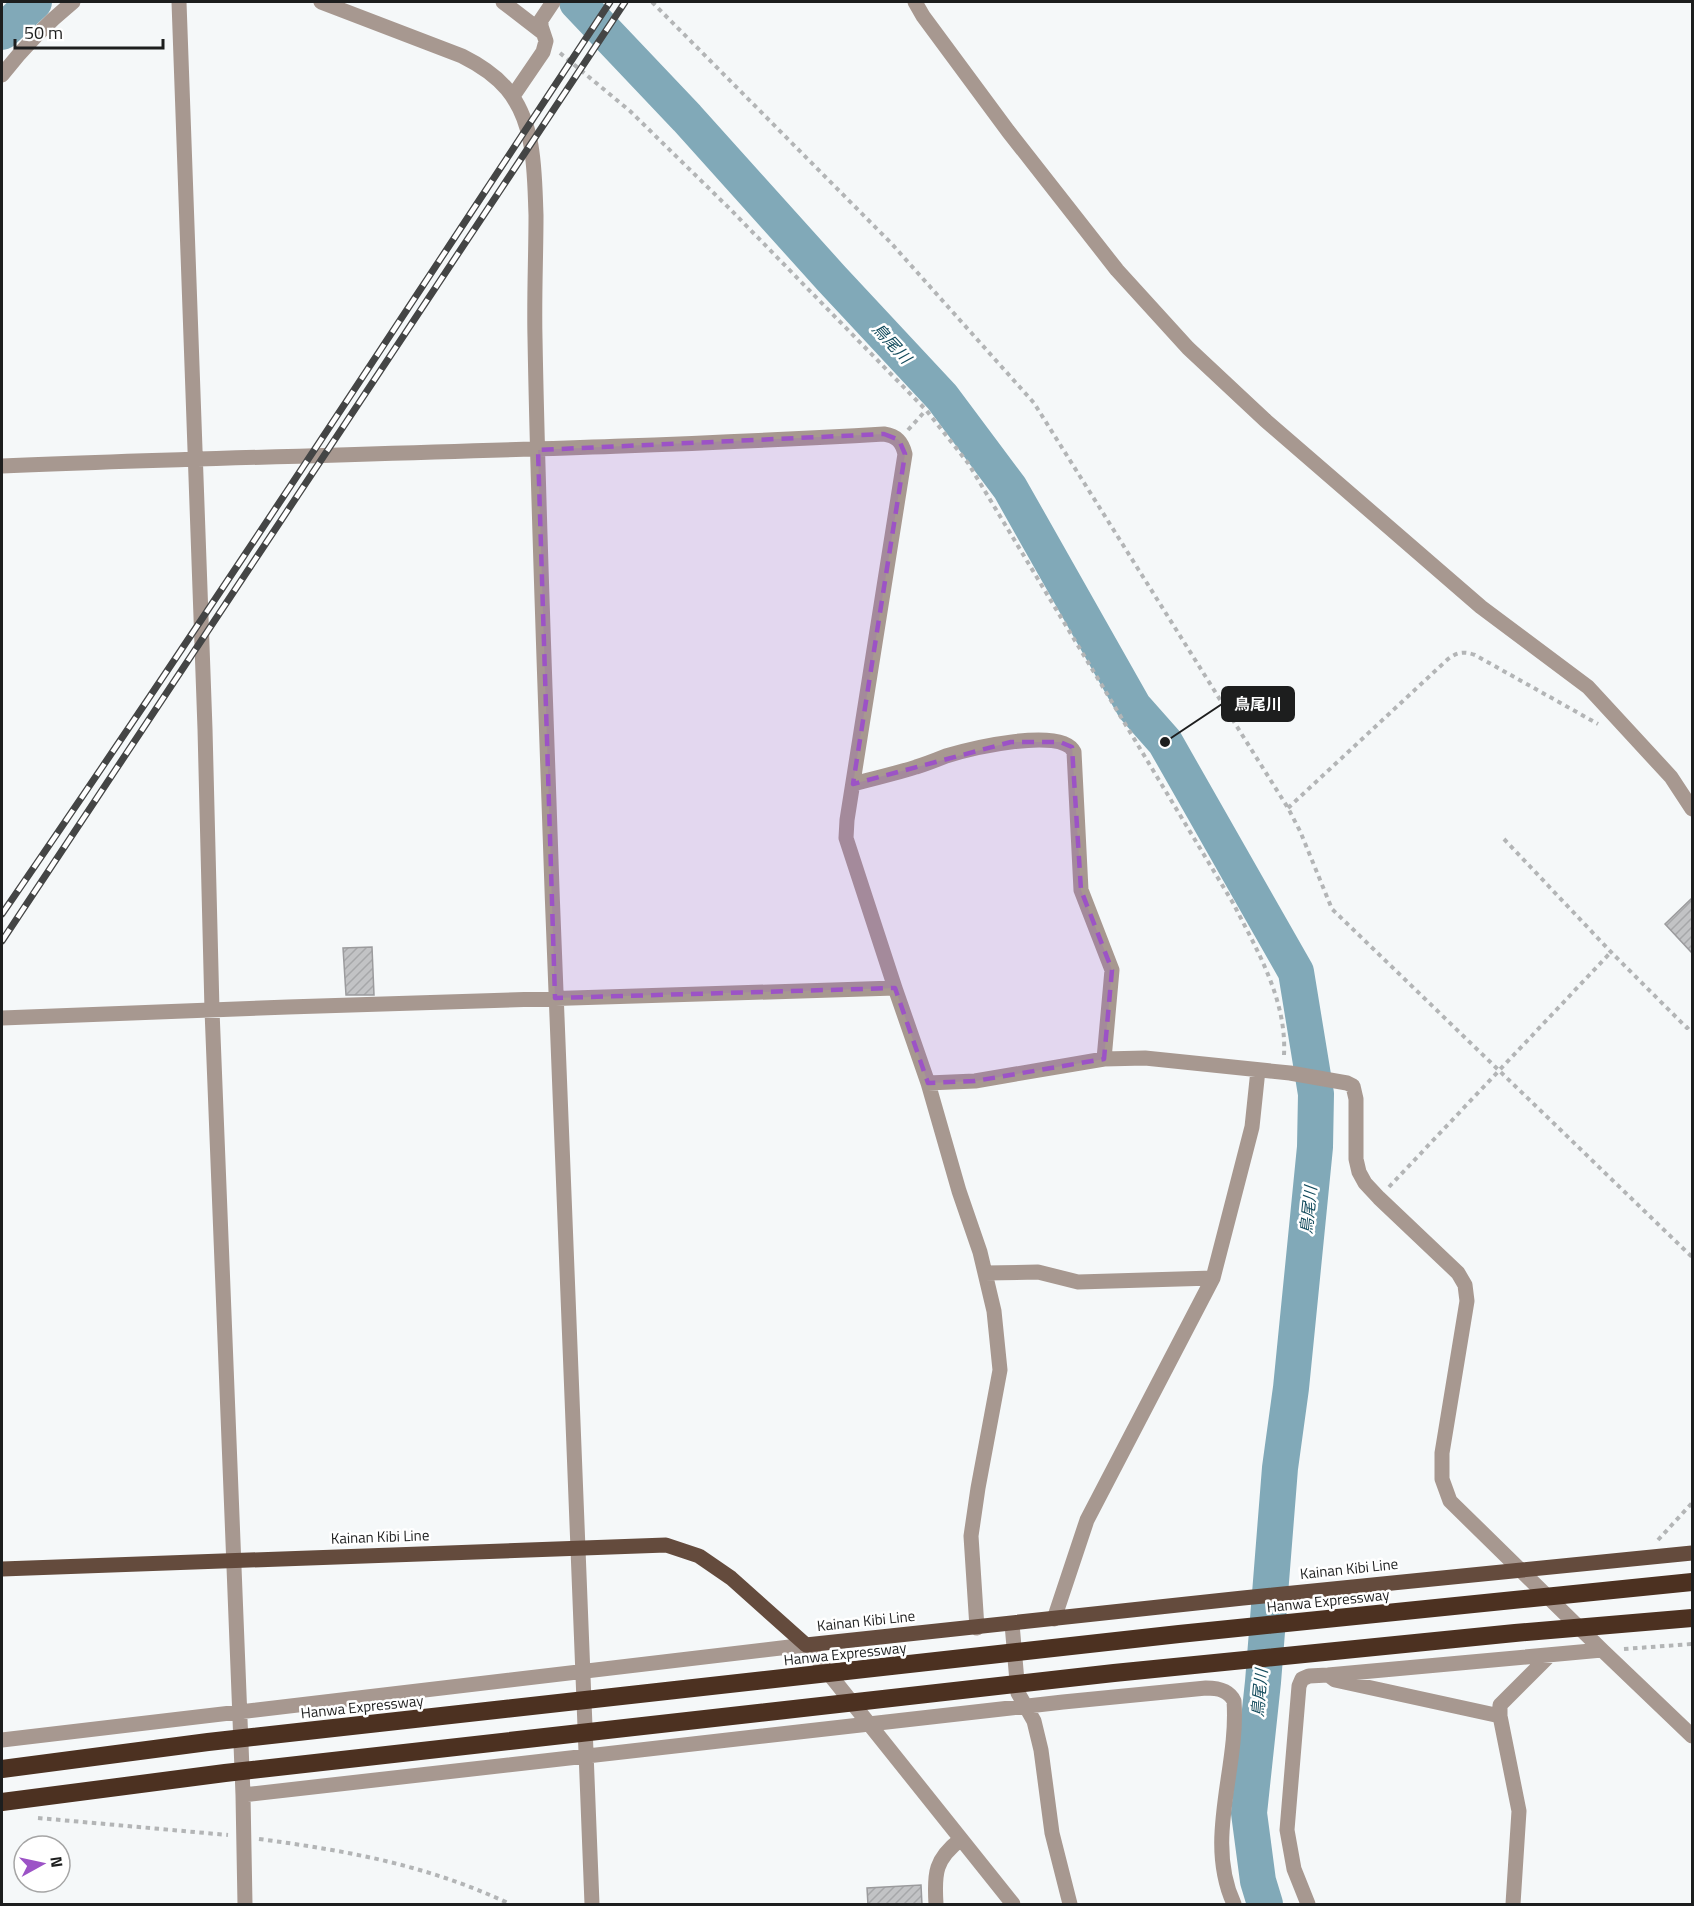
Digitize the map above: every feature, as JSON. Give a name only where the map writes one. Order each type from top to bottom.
[{"type":"highway","name":"Hanwa Expressway","points":[[2,1769],[208,1742],[1179,1634],[1692,1582]]},
{"type":"highway","points":[[2,1802],[225,1773],[1114,1673],[1504,1634],[1692,1618]]},
{"type":"main road","name":"Kainan Kibi Line","points":[[2,1569],[666,1545],[699,1556],[731,1578],[807,1645],[1692,1553]]},
{"type":"street","points":[[2,75],[17,55],[53,18],[73,2]]},
{"type":"street","points":[[179,2],[205,729],[212,1010],[240,1713],[245,1905]]},
{"type":"street","points":[[321,2],[462,56],[480,65],[499,79],[513,96],[525,119],[533,162],[536,196],[535,334],[538,450],[555,998],[592,1905]]},
{"type":"street","points":[[502,2],[544,36]]},
{"type":"street","points":[[513,96],[543,52],[544,36],[541,20],[553,2]]},
{"type":"street","points":[[915,2],[1016,141],[1117,270],[1188,348],[1265,420],[1481,608],[1588,687],[1671,777],[1692,809]]},
{"type":"street","points":[[2,466],[195,458],[538,450],[884,434],[899,440],[905,454],[846,838],[928,1083],[985,1273],[994,1311],[1000,1370],[971,1536],[977,1628]]},
{"type":"street","points":[[853,784],[915,768],[946,756],[1011,742],[1059,742],[1072,747],[1081,890],[1112,965],[1104,1059]]},
{"type":"street","points":[[2,1018],[895,988]]},
{"type":"street","points":[[928,1083],[975,1081],[1104,1059],[1145,1058],[1258,1070],[1347,1083],[1353,1086],[1356,1099],[1356,1159],[1365,1183],[1458,1273],[1466,1285],[1467,1301],[1442,1453],[1442,1479],[1450,1501],[1692,1736]]},
{"type":"street","points":[[1054,1619],[1087,1520],[1213,1278],[1252,1127],[1258,1070]]},
{"type":"street","points":[[985,1273],[1038,1272],[1078,1282],[1213,1278]]},
{"type":"street","points":[[1012,1624],[1018,1693],[1034,1721],[1041,1750],[1052,1833],[1070,1905]]},
{"type":"street","points":[[2,1740],[807,1645],[1013,1905]]},
{"type":"street","points":[[1308,1905],[1294,1869],[1287,1830],[1299,1686],[1302,1679],[1602,1650]]},
{"type":"street","points":[[1514,1905],[1519,1811],[1500,1716],[1500,1705],[1550,1655]]},
{"type":"street","points":[[1328,1675],[1335,1680],[1500,1716]]},
{"type":"street","points":[[243,1795],[1217,1688],[1231,1695],[1235,1710],[1221,1849],[1227,1885],[1234,1905]]},
{"type":"street","points":[[936,1905],[937,1869],[946,1851],[961,1839]]},
{"type":"path","points":[[652,2],[891,243],[1034,403],[1288,808],[1300,831],[1332,909],[1692,1257]]},
{"type":"path","points":[[544,36],[638,119],[730,209],[926,410],[968,463],[1233,903],[1269,977],[1277,999],[1287,1074]]},
{"type":"path","points":[[899,440],[926,410]]},
{"type":"path","points":[[1288,808],[1448,659],[1459,652],[1475,655],[1615,734],[1625,736],[1631,734]]},
{"type":"path","points":[[1504,839],[1611,952],[1692,1032]]},
{"type":"path","points":[[1379,1198],[1611,952]]},
{"type":"path","points":[[1688,1028],[1692,1024]]},
{"type":"path","points":[[1656,1542],[1692,1503]]},
{"type":"path","points":[[1602,1650],[1692,1644]]},
{"type":"highlighted area","points":[[884,434],[899,440],[905,454],[853,784],[1011,742],[1060,742],[1072,747],[1081,890],[1112,970],[1104,1059],[975,1081],[928,1083],[895,988],[555,998],[538,450]]},
{"type":"building","points":[[1692,898],[1692,953],[1665,924]]},
{"type":"building","points":[[372,947],[374,995],[346,995],[343,948]]},
{"type":"building","points":[[921,1885],[922,1905],[868,1905],[867,1888]]},
{"type":"waterway","points":[[2,32],[34,2]]},
{"type":"waterway","name":"鳥尾川","points":[[577,2],[687,118],[942,397],[1010,488],[1134,707],[1165,742],[1296,972],[1316,1094],[1315,1147],[1291,1388],[1280,1468],[1263,1682],[1249,1813],[1258,1881],[1265,1904]]},
{"type":"railway","points":[[2,914],[232,573],[610,2]]},
{"type":"railway","points":[[2,941],[625,2]]},
{"type":"place","name":"鳥尾川","points":[[1165,742]]}]
